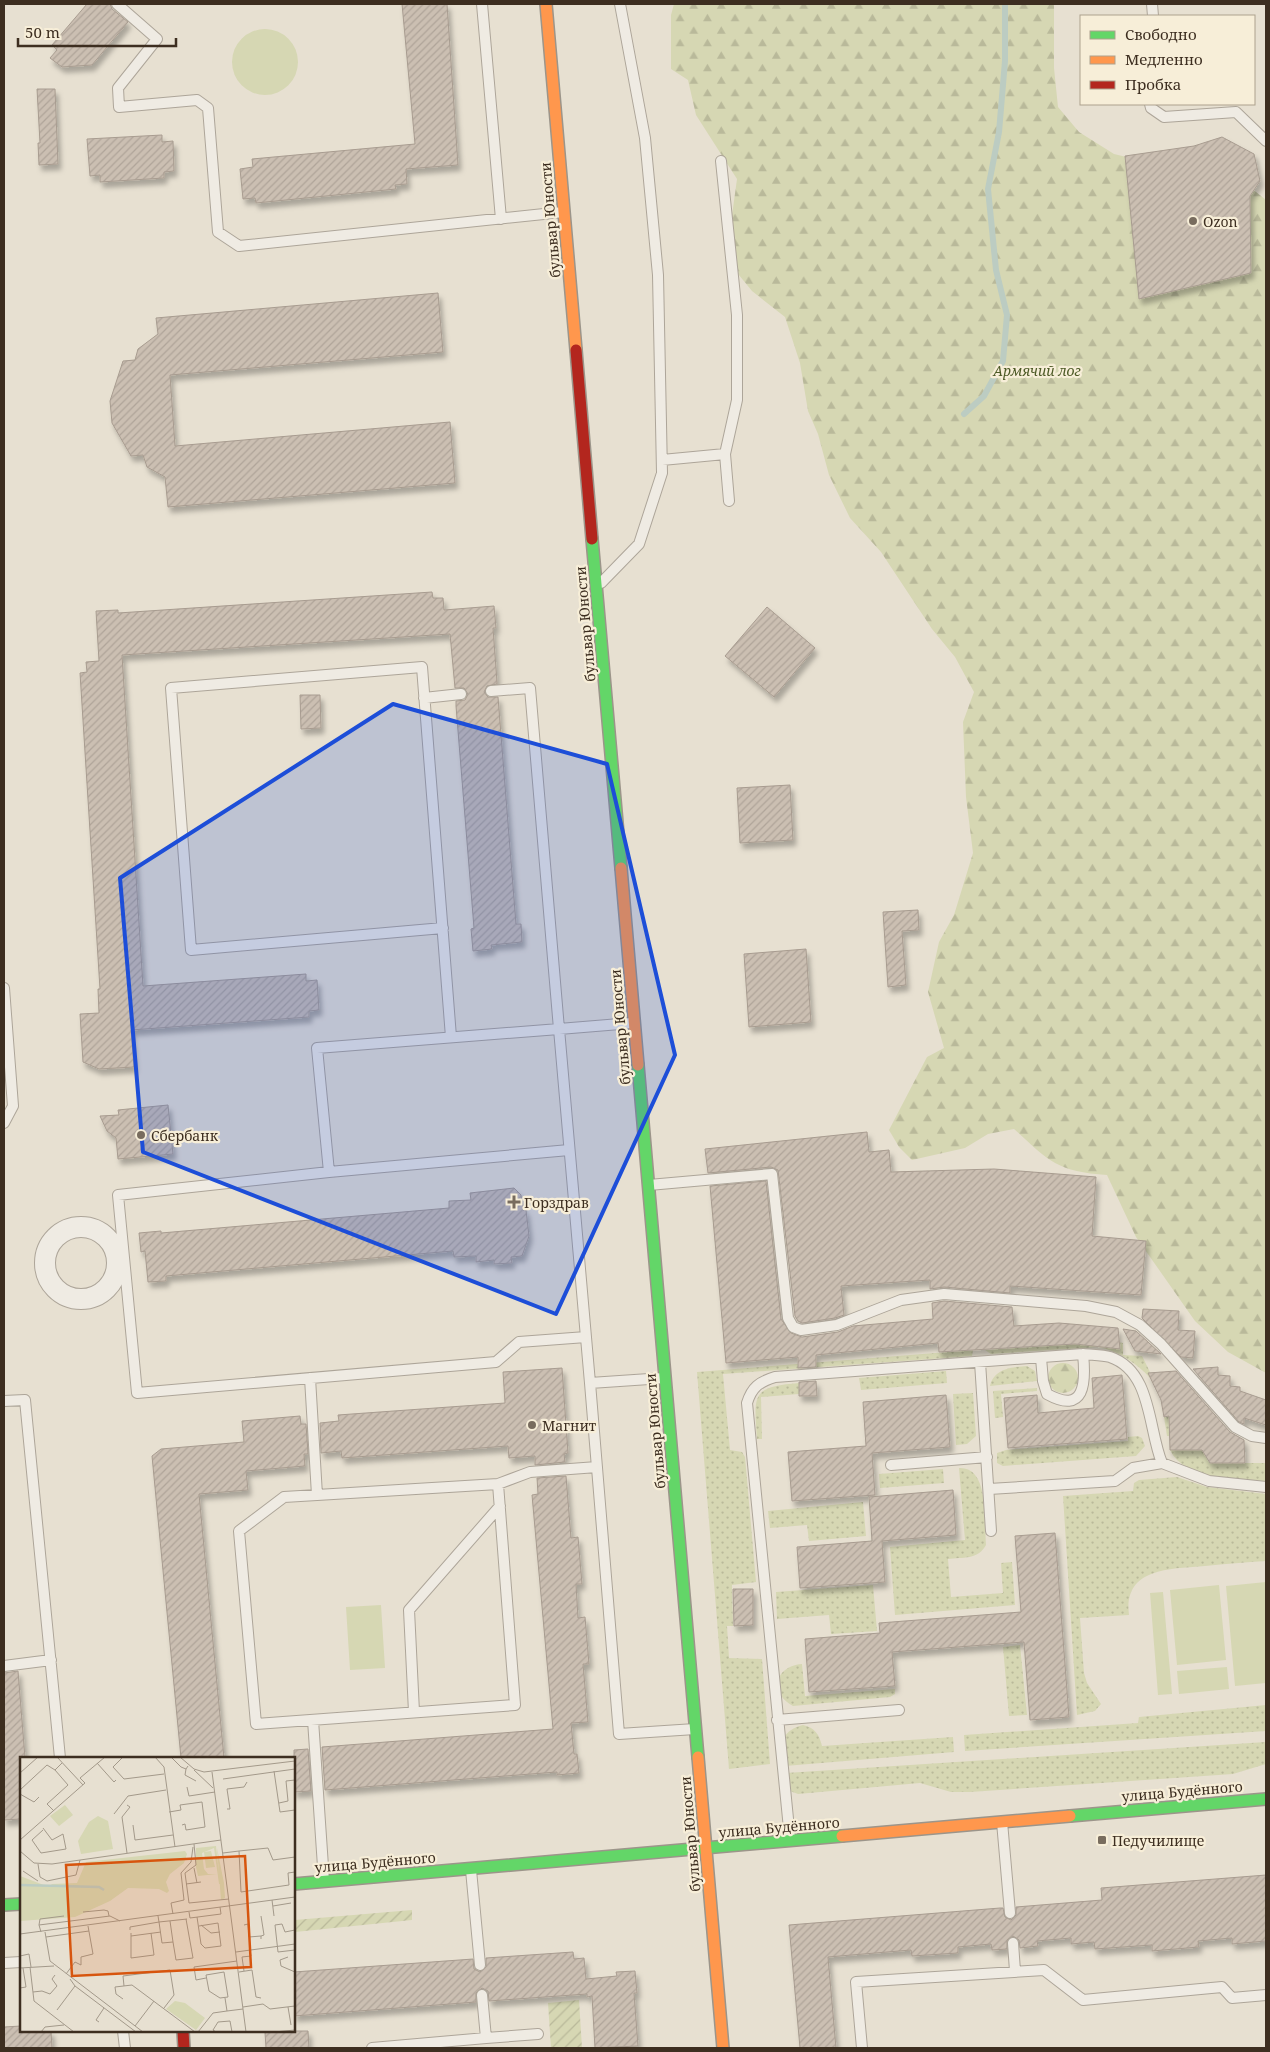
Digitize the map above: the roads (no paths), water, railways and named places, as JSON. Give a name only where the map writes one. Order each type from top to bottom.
[{"type":"street","name":"бульвар Юности","points":[[546,4],[723,2048]]},
{"type":"street","name":"улица Будённого","points":[[295,1884],[1266,1799]]},
{"type":"street","points":[[4,1905],[20,1904]]},
{"type":"street","points":[[181,2048],[183,2032]]},
{"type":"lane","points":[[117,4],[157,39],[118,88],[119,107],[197,100],[208,108],[218,232],[239,246],[564,212]]},
{"type":"lane","points":[[482,4],[501,219]]},
{"type":"lane","points":[[597,587],[639,544],[662,473],[658,275],[646,138],[620,4]]},
{"type":"lane","points":[[1150,105],[1151,108],[1164,117],[1236,112],[1266,142]]},
{"type":"lane","points":[[721,161],[737,315],[737,400],[725,454],[728,501]]},
{"type":"lane","points":[[662,460],[725,454]]},
{"type":"lane","points":[[443,928],[191,950],[171,688],[422,667],[443,928],[451,1037]]},
{"type":"lane","points":[[490,691],[530,688],[619,1734],[696,1729]]},
{"type":"lane","points":[[424,698],[461,694]]},
{"type":"lane","points":[[4,988],[13,1106],[4,1123]]},
{"type":"lane","points":[[329,1172],[317,1048],[634,1023]]},
{"type":"lane","points":[[569,1150],[118,1194],[137,1393],[496,1362],[519,1342],[586,1337]]},
{"type":"lane","points":[[648,1185],[772,1174],[788,1318],[793,1327],[801,1330],[837,1325],[901,1300],[944,1294],[1086,1306],[1116,1312],[1140,1324],[1161,1344],[1235,1427],[1252,1436],[1266,1438]]},
{"type":"lane","points":[[1041,1358],[1043,1381],[1047,1394],[1058,1400],[1073,1399],[1083,1391],[1086,1378],[1083,1354]]},
{"type":"lane","points":[[790,1841],[749,1442],[746,1403],[752,1389],[761,1381],[775,1377],[1083,1354],[1109,1357],[1127,1367],[1137,1380],[1143,1394],[1162,1463]]},
{"type":"lane","points":[[980,1362],[991,1531]]},
{"type":"lane","points":[[310,1378],[317,1495]]},
{"type":"lane","points":[[590,1383],[665,1378]]},
{"type":"lane","points":[[4,1401],[25,1400],[60,1757]]},
{"type":"lane","points":[[891,1465],[986,1457]]},
{"type":"lane","points":[[989,1489],[1115,1481],[1133,1468],[1162,1463],[1210,1481],[1266,1487]]},
{"type":"lane","points":[[498,1484],[515,1706],[256,1724],[239,1531],[284,1497],[498,1484],[530,1472],[596,1467]]},
{"type":"lane","points":[[414,1712],[409,1610],[500,1506]]},
{"type":"lane","points":[[4,1666],[51,1660]]},
{"type":"lane","points":[[777,1720],[899,1710]]},
{"type":"lane","points":[[314,1720],[324,1882]]},
{"type":"lane","points":[[1002,1822],[1010,1913]]},
{"type":"lane","points":[[471,1869],[480,1965]]},
{"type":"lane","points":[[1013,1942],[1015,1971]]},
{"type":"lane","points":[[4,1963],[20,1962]]},
{"type":"lane","points":[[862,2048],[856,1982],[1044,1970],[1083,2000],[1222,1987],[1232,1998],[1266,1995]]},
{"type":"lane","points":[[482,1995],[486,2038]]},
{"type":"lane","points":[[123,2032],[125,2048]]},
{"type":"lane","points":[[372,2048],[538,2034]]},
{"type":"waterway","points":[[964,414],[984,396],[1003,361],[1007,315],[996,270],[988,189],[999,132],[1005,61],[1005,4]]},
{"type":"place","name":"Ozon","points":[[1193,221]]},
{"type":"place","name":"Сбербанк","points":[[141,1135]]},
{"type":"place","name":"Горздрав","points":[[514,1202]]},
{"type":"place","name":"Магнит","points":[[532,1425]]},
{"type":"place","name":"Педучилище","points":[[1102,1840]]},
{"type":"park label","name":"Армячий лог","points":[[1037,370]]}]
